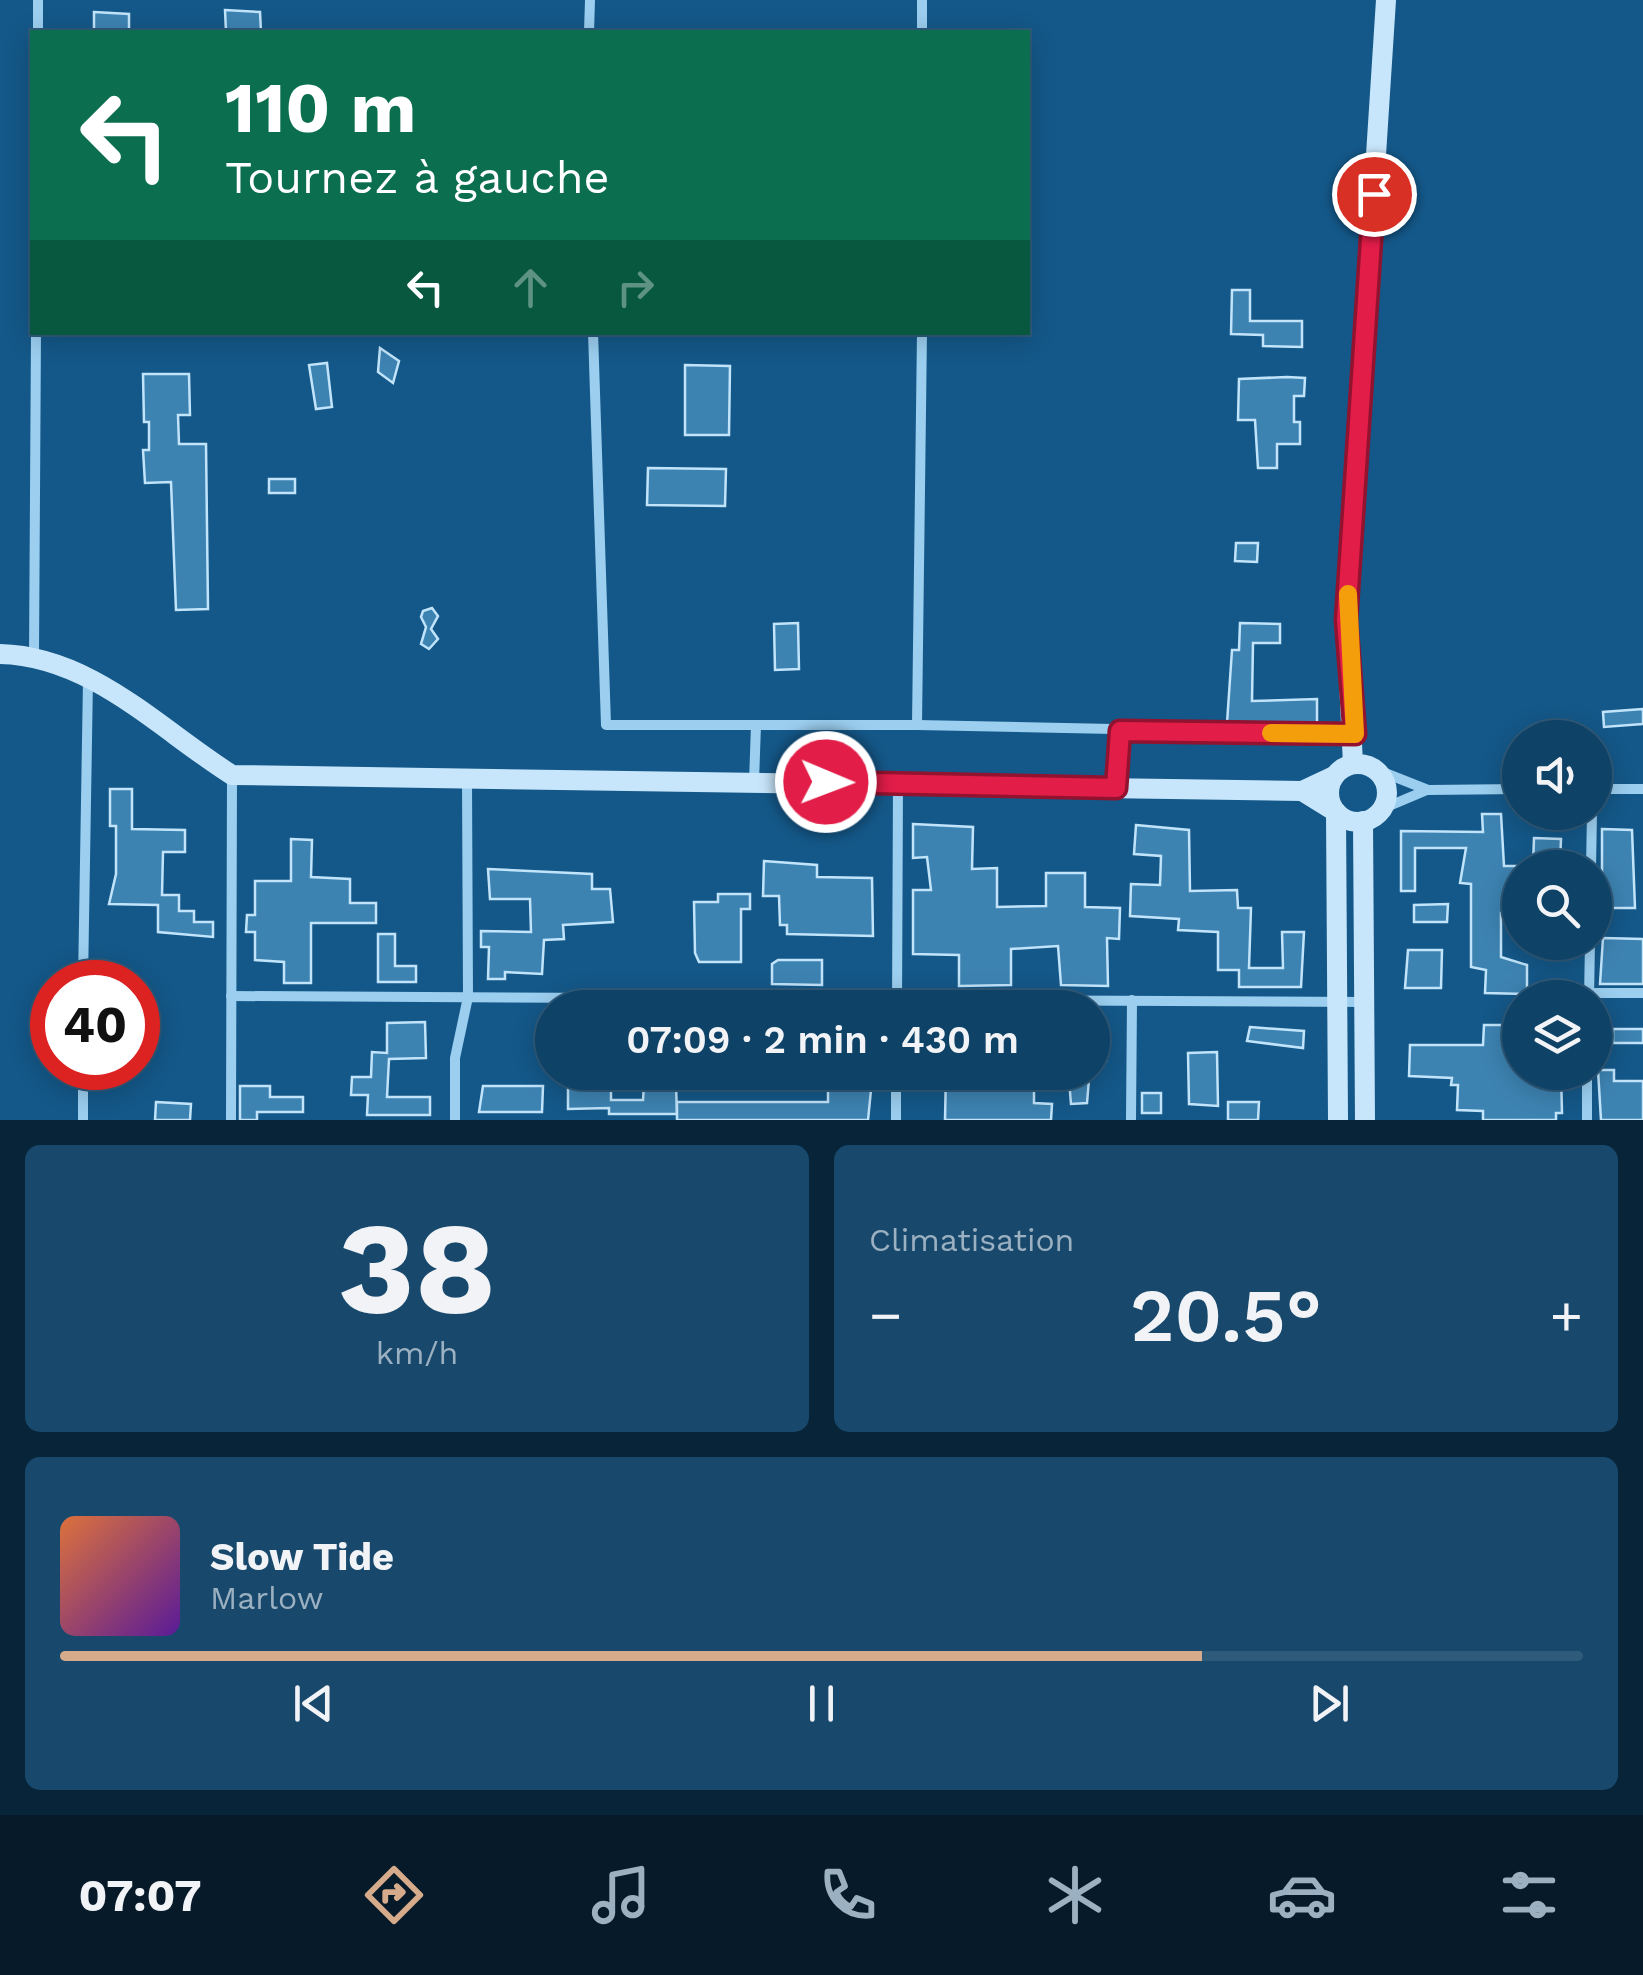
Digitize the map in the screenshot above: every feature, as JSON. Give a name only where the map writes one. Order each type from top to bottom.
[{"type":"street","points":[[38,0],[38,30]]},
{"type":"street","points":[[589,30],[590,0]]},
{"type":"street","points":[[922,0],[922,30]]},
{"type":"street","points":[[1353,764],[1355,734],[1346,620],[1386,0]]},
{"type":"street","points":[[34,655],[36,335]]},
{"type":"street","points":[[593,335],[606,725],[756,729],[917,725],[1119,736],[1355,734]]},
{"type":"street","points":[[917,725],[922,335]]},
{"type":"street","points":[[0,654],[34,655],[88,679],[141,708],[174,739],[232,775],[1302,791],[1353,764],[1428,790],[1502,790]]},
{"type":"street","points":[[83,960],[88,679]]},
{"type":"street","points":[[754,782],[756,729]]},
{"type":"street","points":[[1116,788],[1119,736]]},
{"type":"street","points":[[1375,770],[1387,792],[1382,810]]},
{"type":"street","points":[[231,1120],[232,775]]},
{"type":"street","points":[[1334,776],[1328,794],[1336,812],[1338,1120]]},
{"type":"street","points":[[456,1120],[455,1058],[468,997],[467,780]]},
{"type":"street","points":[[897,990],[898,784]]},
{"type":"street","points":[[1612,789],[1643,789]]},
{"type":"street","points":[[1302,791],[1352,823],[1428,790]]},
{"type":"street","points":[[1363,821],[1365,1120]]},
{"type":"street","points":[[1612,994],[1643,993]]},
{"type":"street","points":[[231,996],[535,998]]},
{"type":"street","points":[[1110,1000],[1367,1002]]},
{"type":"street","points":[[1131,1120],[1132,1000]]},
{"type":"street","points":[[82,1120],[83,1090]]},
{"type":"street","points":[[896,1090],[896,1120]]},
{"type":"street","points":[[1587,1120],[1588,1090]]},
{"type":"building","points":[[225,10],[260,12],[261,30],[226,30]]},
{"type":"building","points":[[94,12],[129,14],[129,30],[94,30]]},
{"type":"building","points":[[1232,290],[1250,290],[1250,321],[1302,321],[1302,347],[1263,346],[1263,335],[1231,334]]},
{"type":"building","points":[[380,348],[399,361],[393,383],[378,372]]},
{"type":"building","points":[[327,363],[332,407],[316,409],[309,365]]},
{"type":"building","points":[[685,365],[730,366],[729,435],[685,435]]},
{"type":"building","points":[[143,374],[189,374],[190,415],[178,415],[179,444],[206,444],[208,609],[176,610],[171,482],[145,483],[143,450],[149,450],[149,422],[144,422]]},
{"type":"building","points":[[1305,378],[1304,396],[1294,396],[1294,422],[1300,422],[1300,444],[1277,444],[1277,468],[1258,468],[1255,420],[1238,420],[1239,379]]},
{"type":"building","points":[[648,468],[726,469],[725,506],[647,505]]},
{"type":"building","points":[[269,479],[295,479],[295,493],[269,493]]},
{"type":"building","points":[[1236,543],[1258,543],[1257,562],[1235,561]]},
{"type":"building","points":[[432,608],[438,616],[431,629],[438,639],[429,649],[421,644],[426,627],[421,617],[423,611]]},
{"type":"building","points":[[798,623],[799,669],[775,670],[774,624]]},
{"type":"building","points":[[1240,623],[1280,624],[1280,643],[1253,643],[1252,701],[1317,699],[1317,724],[1227,723],[1232,650],[1239,650]]},
{"type":"building","points":[[1643,709],[1643,724],[1612,726],[1612,720],[1604,720],[1603,712]]},
{"type":"building","points":[[110,789],[132,789],[132,829],[185,830],[185,852],[163,852],[162,895],[179,895],[179,911],[194,911],[194,922],[213,922],[213,937],[158,932],[158,905],[109,904],[116,874],[116,826],[110,826]]},
{"type":"building","points":[[1482,814],[1501,814],[1501,957],[1527,965],[1527,980],[1502,980],[1502,993],[1485,993],[1486,970],[1471,967],[1471,884],[1460,883],[1466,848],[1415,848],[1415,891],[1401,891],[1401,831],[1483,832]]},
{"type":"building","points":[[913,824],[973,827],[972,869],[997,868],[997,907],[1046,906],[1046,873],[1085,873],[1085,907],[1120,908],[1119,939],[1107,938],[1108,986],[1061,985],[1058,946],[1011,949],[1011,985],[959,986],[959,955],[913,954],[913,890],[931,890],[927,857],[913,858]]},
{"type":"building","points":[[1136,825],[1189,830],[1190,891],[1237,890],[1238,908],[1251,908],[1249,968],[1283,968],[1282,932],[1304,932],[1301,987],[1239,987],[1239,970],[1218,970],[1218,932],[1178,930],[1179,919],[1130,916],[1131,884],[1160,885],[1161,856],[1134,854]]},
{"type":"building","points":[[1602,830],[1632,830],[1635,908],[1612,908],[1612,850],[1602,850]]},
{"type":"building","points":[[1534,838],[1561,839],[1561,850],[1534,850]]},
{"type":"building","points":[[291,839],[312,840],[311,877],[350,879],[350,903],[376,903],[376,923],[311,923],[311,983],[284,983],[284,962],[255,960],[255,932],[246,932],[247,915],[255,915],[255,881],[291,881]]},
{"type":"building","points":[[764,861],[817,865],[817,877],[872,878],[873,936],[787,934],[787,925],[780,925],[779,896],[763,896]]},
{"type":"building","points":[[488,869],[592,874],[592,889],[610,889],[613,922],[563,925],[564,939],[544,940],[542,974],[505,972],[505,979],[488,979],[489,947],[481,947],[481,931],[531,932],[530,899],[490,899]]},
{"type":"building","points":[[718,894],[750,894],[750,909],[741,909],[741,962],[699,962],[695,953],[694,902],[718,902]]},
{"type":"building","points":[[1448,904],[1447,922],[1414,922],[1414,905]]},
{"type":"building","points":[[378,934],[395,934],[395,966],[416,966],[416,982],[378,982]]},
{"type":"building","points":[[1612,938],[1643,939],[1643,984],[1600,980],[1602,960],[1612,960]]},
{"type":"building","points":[[1408,950],[1442,950],[1441,988],[1405,988]]},
{"type":"building","points":[[778,960],[822,960],[822,985],[772,984],[772,964]]},
{"type":"building","points":[[425,1022],[426,1058],[389,1059],[387,1097],[430,1097],[430,1115],[367,1115],[368,1095],[351,1095],[352,1077],[371,1077],[372,1052],[387,1053],[387,1023]]},
{"type":"building","points":[[1484,1025],[1502,1025],[1502,1090],[1561,1090],[1562,1113],[1556,1113],[1556,1120],[1483,1120],[1483,1111],[1457,1110],[1458,1085],[1451,1085],[1452,1078],[1409,1076],[1410,1045],[1483,1045]]},
{"type":"building","points":[[1250,1027],[1304,1031],[1303,1048],[1247,1041]]},
{"type":"building","points":[[1613,1029],[1643,1029],[1643,1043],[1613,1043]]},
{"type":"building","points":[[1217,1052],[1218,1106],[1189,1104],[1188,1053]]},
{"type":"building","points":[[1612,1070],[1614,1081],[1643,1081],[1643,1120],[1601,1120],[1599,1090],[1612,1090]]},
{"type":"building","points":[[240,1086],[270,1086],[270,1097],[303,1097],[303,1112],[257,1112],[257,1120],[240,1120]]},
{"type":"building","points":[[483,1086],[535,1086],[535,1090],[543,1090],[542,1112],[479,1112]]},
{"type":"building","points":[[568,1090],[611,1090],[611,1100],[643,1100],[644,1090],[676,1090],[677,1114],[609,1114],[609,1108],[568,1109]]},
{"type":"building","points":[[828,1090],[871,1090],[868,1120],[677,1120],[677,1102],[828,1102]]},
{"type":"building","points":[[946,1090],[1034,1090],[1034,1103],[1052,1104],[1051,1120],[945,1120]]},
{"type":"building","points":[[1070,1090],[1088,1090],[1087,1103],[1071,1104]]},
{"type":"building","points":[[1142,1093],[1161,1093],[1161,1113],[1142,1113]]},
{"type":"building","points":[[156,1102],[191,1104],[190,1120],[155,1120]]},
{"type":"building","points":[[1228,1102],[1259,1102],[1258,1120],[1228,1120]]},
{"type":"slow traffic","points":[[1271,733],[1355,734],[1346,620],[1348,594]]},
{"type":"route","points":[[826,782],[1116,788],[1120,731],[1355,734],[1346,620],[1374,194]]}]
